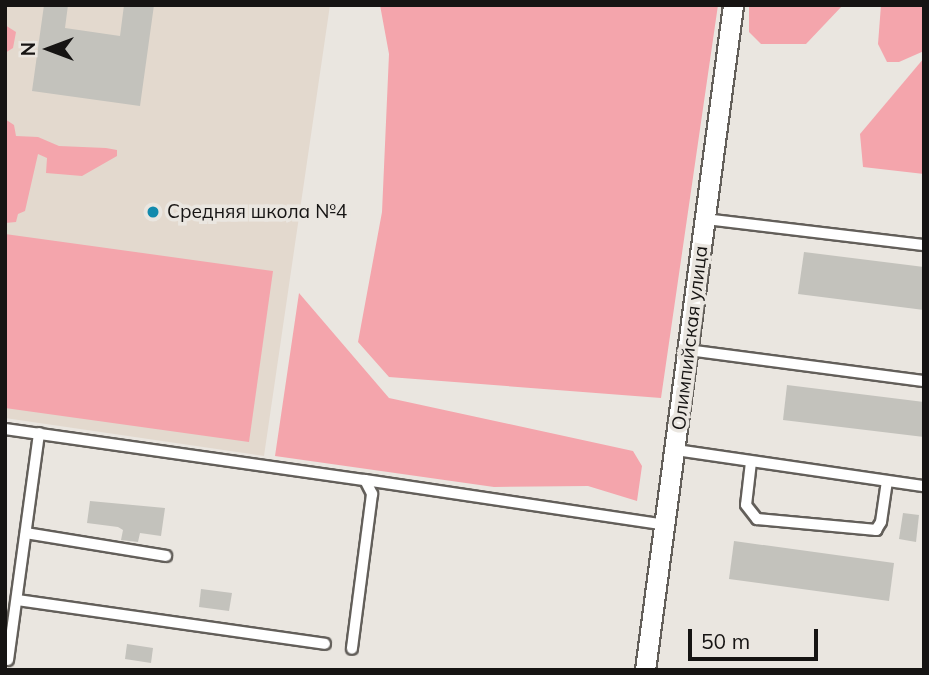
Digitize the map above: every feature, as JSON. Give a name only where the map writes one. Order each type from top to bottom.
[{"type":"street","name":"Олимпийская улица","points":[[645,670],[733,5]]},
{"type":"lane","points":[[705,219],[924,245]]},
{"type":"lane","points":[[688,350],[924,381]]},
{"type":"lane","points":[[5,429],[666,525]]},
{"type":"lane","points":[[8,660],[40,433]]},
{"type":"lane","points":[[676,450],[924,486]]},
{"type":"lane","points":[[751,462],[746,505],[757,519],[876,530],[887,481]]},
{"type":"lane","points":[[352,649],[372,494],[365,480]]},
{"type":"lane","points":[[26,533],[166,556]]},
{"type":"lane","points":[[17,600],[325,644]]},
{"type":"shaded area","name":"Средняя школа №4","points":[[5,5],[330,5],[264,456],[5,418]]},
{"type":"shaded area","points":[[380,5],[718,5],[661,398],[389,377],[358,342],[382,212],[389,54]]},
{"type":"shaded area","points":[[749,5],[843,5],[806,44],[761,44],[749,32]]},
{"type":"shaded area","points":[[881,5],[924,5],[924,51],[899,62],[887,62],[878,44]]},
{"type":"shaded area","points":[[5,25],[16,32],[13,48],[5,53]]},
{"type":"shaded area","points":[[924,58],[924,174],[863,167],[860,134]]},
{"type":"shaded area","points":[[5,119],[14,125],[16,136],[38,137],[59,146],[117,150],[117,156],[82,176],[46,173],[47,158],[38,154],[25,211],[18,214],[16,222],[5,223]]},
{"type":"shaded area","points":[[5,234],[273,271],[249,442],[5,408]]},
{"type":"shaded area","points":[[299,293],[389,398],[633,451],[642,466],[637,501],[588,486],[494,487],[275,456]]},
{"type":"building","points":[[44,5],[68,5],[65,28],[120,36],[124,5],[154,5],[140,106],[32,91]]},
{"type":"building","points":[[804,252],[924,267],[924,310],[798,294]]},
{"type":"building","points":[[787,385],[924,402],[924,437],[783,420]]},
{"type":"building","points":[[90,501],[165,508],[161,536],[140,533],[138,542],[121,540],[123,530],[118,527],[87,523]]},
{"type":"building","points":[[903,513],[919,515],[916,542],[899,539]]},
{"type":"building","points":[[734,541],[894,563],[889,601],[729,579]]},
{"type":"building","points":[[201,589],[232,593],[229,611],[199,607]]},
{"type":"building","points":[[127,644],[153,648],[151,663],[125,659]]},
{"type":"place","name":"Средняя школа №4","points":[[153,212]]}]
